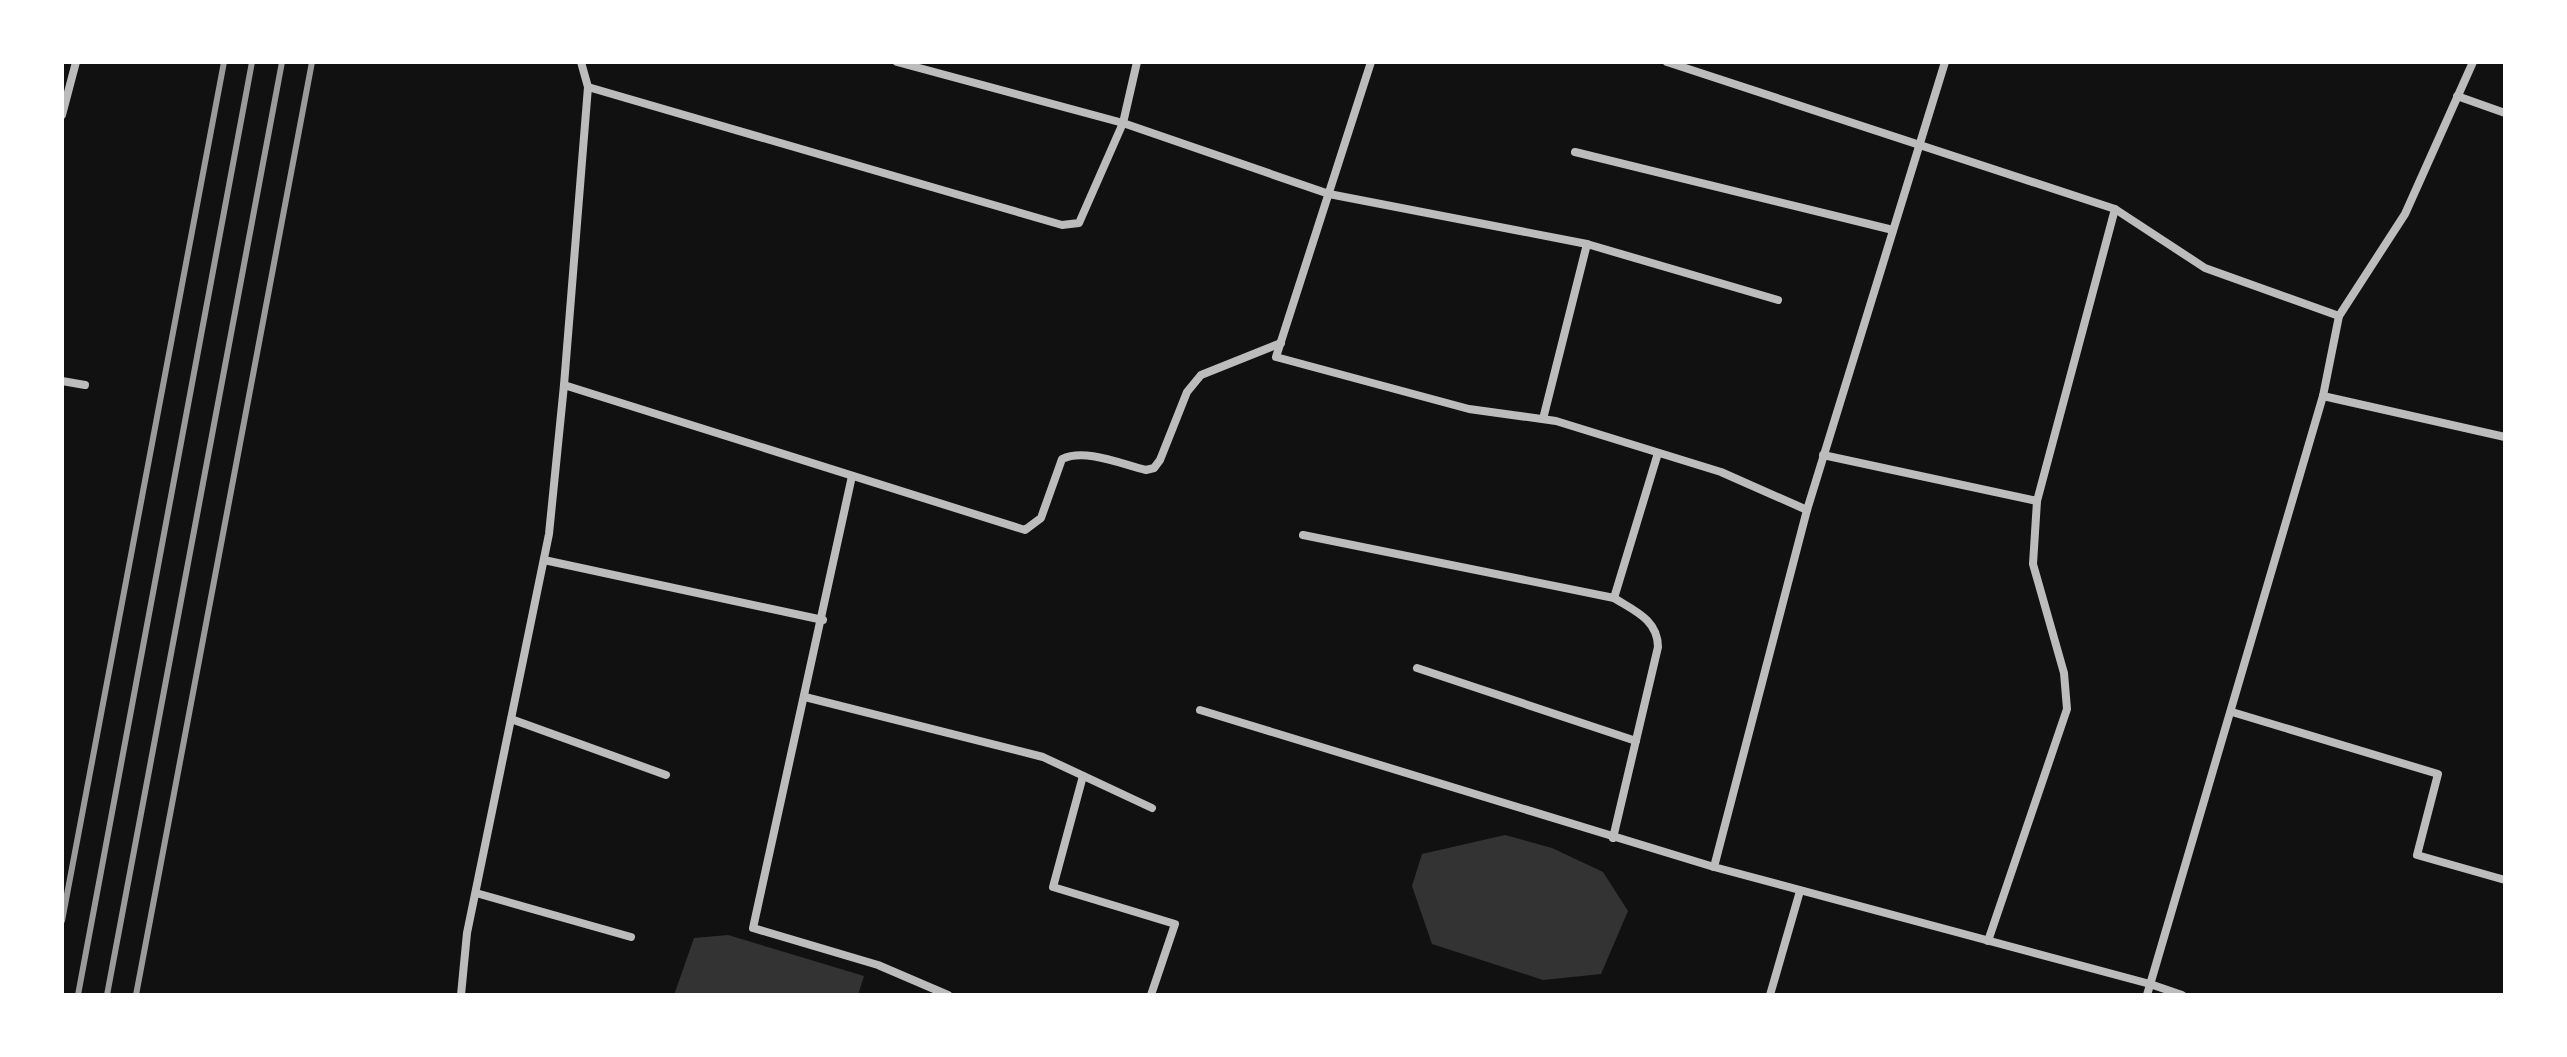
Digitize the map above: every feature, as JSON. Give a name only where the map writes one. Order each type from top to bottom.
[{"type":"street","points":[[62,115],[76,62]]},
{"type":"street","points":[[461,995],[467,933],[549,534],[588,87],[581,62]]},
{"type":"street","points":[[897,62],[1123,123],[1329,194],[1587,244],[1778,300]]},
{"type":"street","points":[[588,87],[1062,225],[1079,223],[1123,123],[1137,62]]},
{"type":"street","points":[[1371,62],[1276,357],[1469,409],[1543,419],[1721,472],[1807,510]]},
{"type":"street","points":[[1667,62],[2115,209],[2205,268],[2339,316]]},
{"type":"street","points":[[1714,867],[1807,510],[1945,62]]},
{"type":"street","points":[[2147,995],[2323,396],[2339,316],[2405,214],[2473,62]]},
{"type":"street","points":[[2457,96],[2505,113]]},
{"type":"street","points":[[1575,152],[1893,230]]},
{"type":"street","points":[[1988,941],[2067,709],[2064,673],[2033,564],[2037,501],[2115,209]]},
{"type":"street","points":[[1543,419],[1587,244]]},
{"type":"street","points":[[564,385],[1025,530],[1041,518],[1062,459],[1082,455],[1146,470],[1154,468],[1187,392],[1201,375],[1281,343]]},
{"type":"street","points":[[62,381],[85,385]]},
{"type":"street","points":[[2323,396],[2505,437]]},
{"type":"street","points":[[1614,598],[1658,453]]},
{"type":"street","points":[[1823,455],[2037,501]]},
{"type":"street","points":[[852,476],[823,620],[753,928],[878,965],[948,995]]},
{"type":"street","points":[[1303,535],[1614,598],[1648,619],[1656,629],[1658,647],[1613,838]]},
{"type":"street","points":[[544,560],[823,620]]},
{"type":"street","points":[[1417,668],[1636,741]]},
{"type":"street","points":[[805,697],[1043,757],[1152,808]]},
{"type":"street","points":[[1200,710],[1613,838],[2182,995]]},
{"type":"street","points":[[2232,712],[2438,774],[2417,855],[2505,880]]},
{"type":"street","points":[[511,719],[666,775]]},
{"type":"street","points":[[1083,776],[1053,887],[1175,924],[1151,995]]},
{"type":"street","points":[[1770,995],[1800,891]]},
{"type":"street","points":[[476,893],[631,937]]},
{"type":"shaded area","points":[[1505,835],[1552,848],[1603,872],[1628,911],[1601,974],[1543,980],[1432,944],[1412,886],[1422,854]]},
{"type":"shaded area","points":[[728,935],[864,976],[858,995],[674,995],[694,938]]},
{"type":"railway","points":[[62,921],[224,62]]},
{"type":"railway","points":[[78,995],[252,62]]},
{"type":"railway","points":[[107,995],[282,62]]},
{"type":"railway","points":[[136,995],[312,62]]}]
